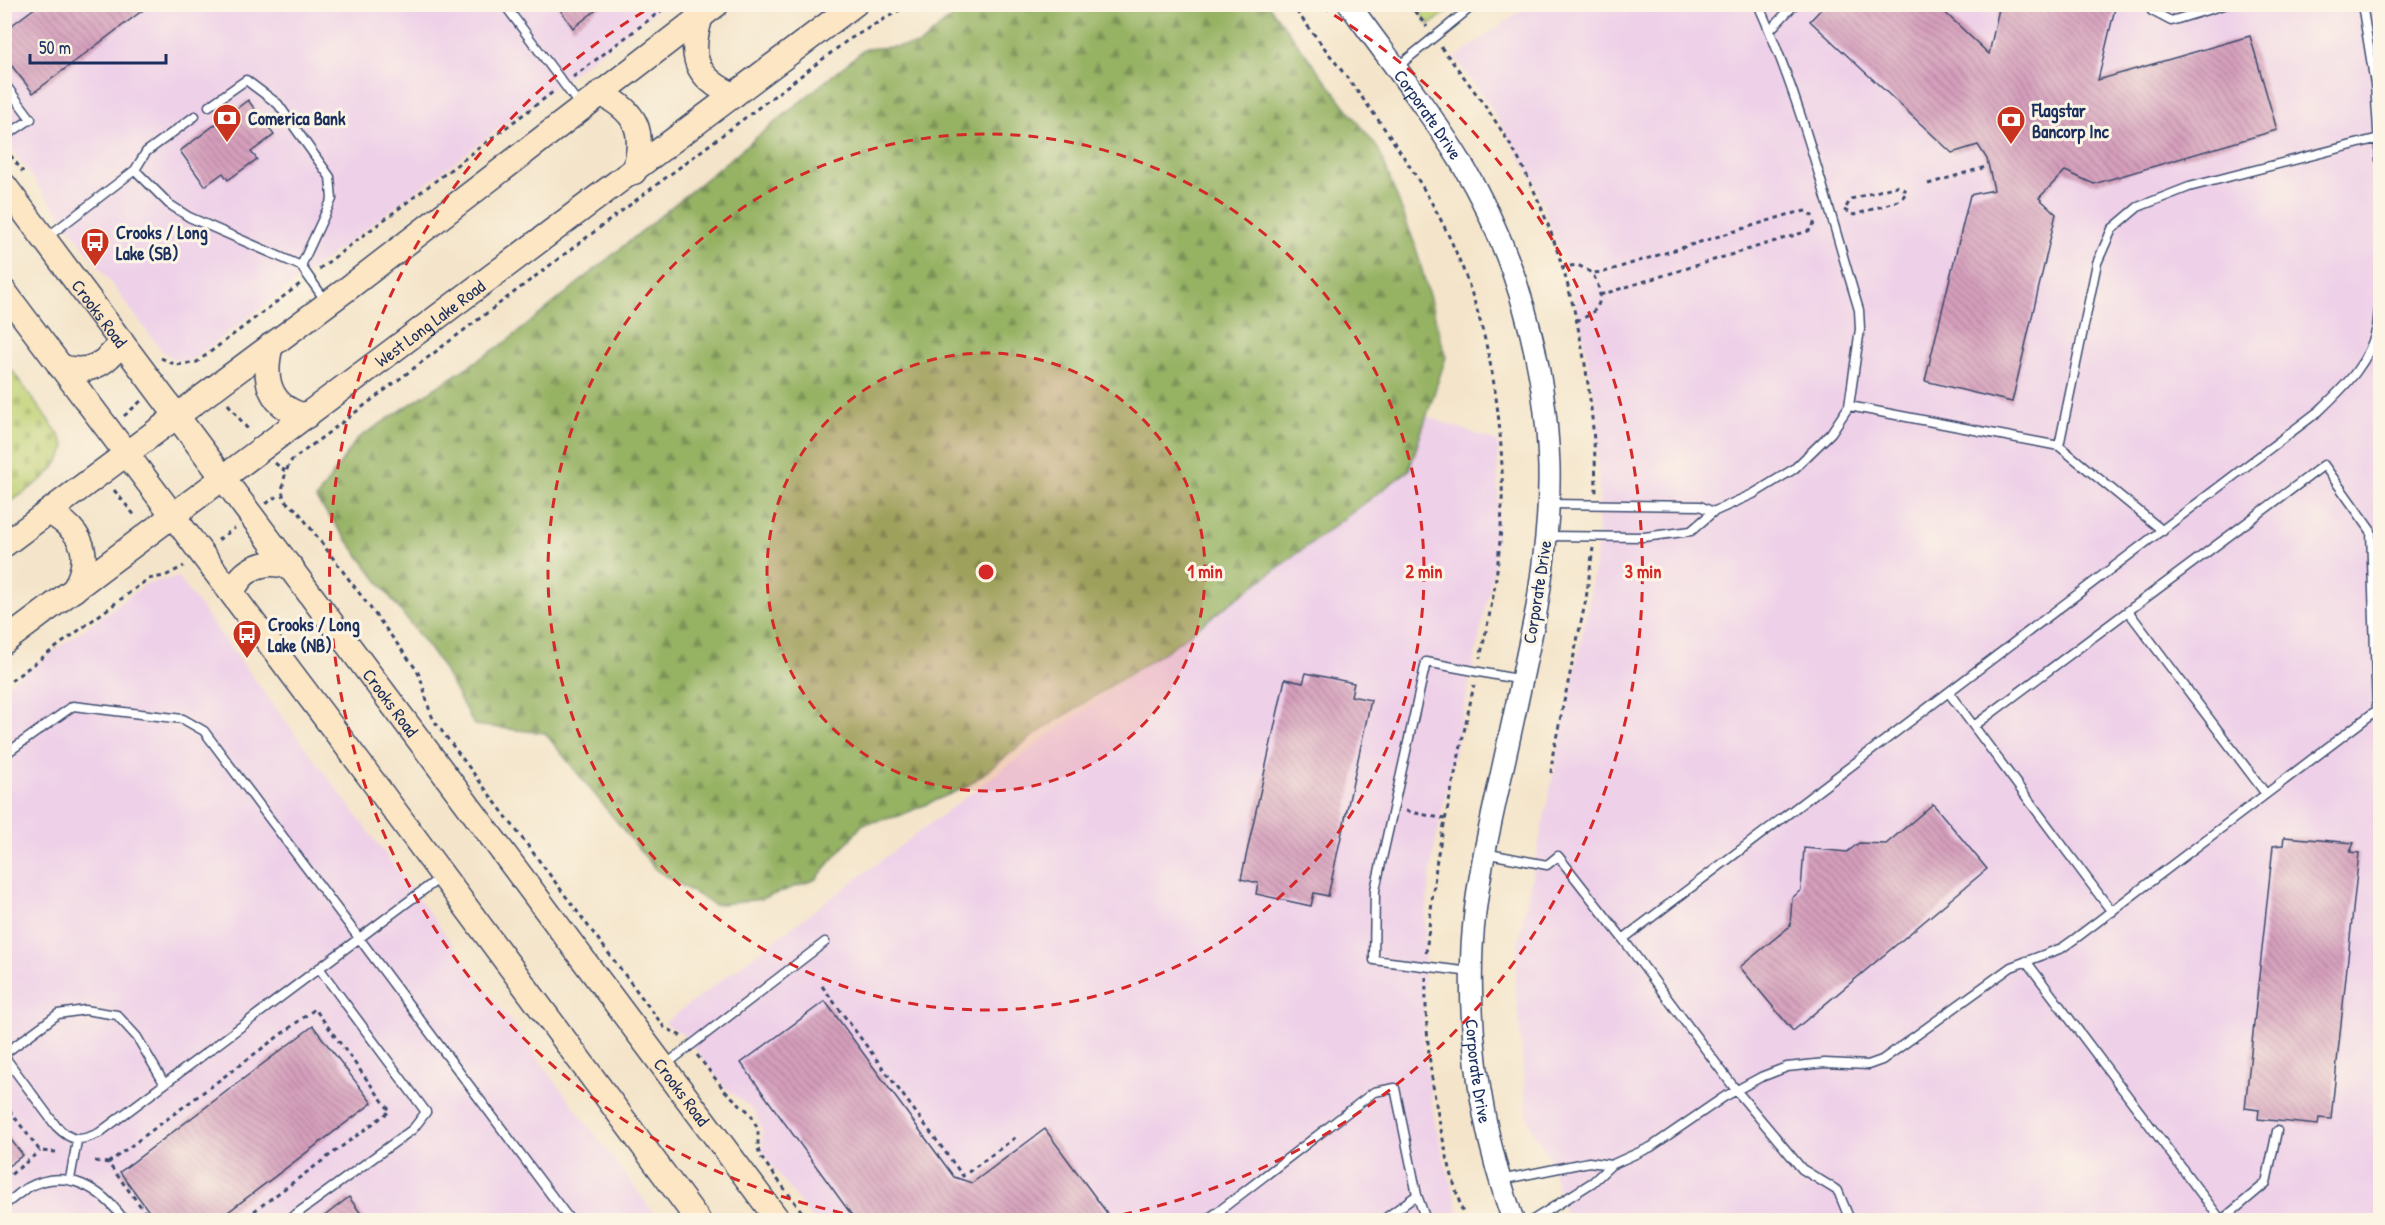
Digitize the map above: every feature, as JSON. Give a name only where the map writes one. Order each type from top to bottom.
[{"type":"main road","name":"West Long Lake Road","points":[[4,642],[634,172],[855,4]]},
{"type":"main road","points":[[4,545],[327,303],[709,10]]},
{"type":"main road","points":[[709,10],[695,35],[694,52],[697,65],[713,84],[734,95]]},
{"type":"main road","points":[[591,100],[623,106],[631,115],[640,139],[634,172]]},
{"type":"main road","name":"Crooks Road","points":[[4,185],[46,238],[777,1220]]},
{"type":"main road","points":[[4,291],[232,593],[698,1221]]},
{"type":"main road","points":[[60,366],[72,370],[84,370],[97,366],[108,358],[122,340]]},
{"type":"main road","points":[[271,345],[267,362],[267,378],[271,390],[277,401],[286,408],[296,414],[307,416]]},
{"type":"main road","points":[[49,512],[74,530],[83,546],[84,567],[74,590]]},
{"type":"main road","points":[[232,593],[241,576],[258,565],[270,563],[292,568]]},
{"type":"street","name":"Corporate Drive","points":[[1349,4],[1445,138],[1473,184],[1515,278],[1532,339],[1541,392],[1547,437],[1546,536],[1537,607],[1484,853],[1475,913],[1472,972],[1477,1064],[1490,1142],[1513,1221]]},
{"type":"lane","points":[[504,4],[591,100]]},
{"type":"lane","points":[[1396,68],[1475,4]]},
{"type":"lane","points":[[1546,536],[1666,535],[1690,531],[1713,512],[1753,494],[1794,469],[1831,433],[1850,406],[1860,329],[1859,310],[1820,178],[1770,30],[1758,4]]},
{"type":"lane","points":[[1770,30],[1796,4]]},
{"type":"lane","points":[[2147,4],[2152,11],[2171,21],[2227,4]]},
{"type":"lane","points":[[2362,4],[2373,65],[2380,160]]},
{"type":"lane","points":[[209,106],[246,80],[278,104],[330,177],[332,199],[301,266]]},
{"type":"lane","points":[[4,83],[31,119],[4,137]]},
{"type":"lane","points":[[46,238],[135,170],[147,152],[195,116]]},
{"type":"lane","points":[[2060,446],[2097,263],[2112,229],[2138,207],[2189,187],[2379,138]]},
{"type":"lane","points":[[135,170],[169,204],[189,217],[301,266],[327,303]]},
{"type":"lane","points":[[1623,939],[2319,411],[2342,391],[2367,354],[2377,327],[2380,289]]},
{"type":"lane","points":[[1850,406],[2060,446],[2163,531]]},
{"type":"lane","points":[[1533,1221],[1593,1182],[1611,1164],[1651,1147],[1736,1090],[1787,1067],[1825,1063],[1868,1065],[1882,1060],[2011,968],[2062,948],[2377,710],[2371,531],[2324,465],[1974,726]]},
{"type":"lane","points":[[1548,504],[1700,506],[1713,512]]},
{"type":"lane","points":[[2127,611],[2266,794]]},
{"type":"lane","points":[[1472,972],[1374,960],[1375,890],[1426,662],[1522,680]]},
{"type":"lane","points":[[1949,693],[2112,912]]},
{"type":"lane","points":[[4,755],[73,706],[183,719],[204,731],[570,1221]]},
{"type":"lane","points":[[1484,853],[1546,865],[1558,856],[1736,1090],[1802,1169],[1838,1191],[1850,1221]]},
{"type":"lane","points":[[164,1083],[137,1037],[117,1015],[85,1010],[58,1014],[4,1055],[64,1134],[77,1140],[99,1133],[442,876]]},
{"type":"lane","points":[[663,1068],[825,942]]},
{"type":"lane","points":[[2026,961],[2221,1221],[2266,1183],[2277,1131]]},
{"type":"lane","points":[[288,1221],[413,1129],[426,1112],[319,968]]},
{"type":"lane","points":[[1206,1221],[1374,1092],[1395,1088],[1418,1195],[1426,1221]]},
{"type":"lane","points":[[70,1179],[77,1140]]},
{"type":"lane","points":[[1500,1180],[1589,1162],[1611,1164]]},
{"type":"lane","points":[[4,1205],[28,1188],[40,1183],[70,1179],[96,1191],[115,1208],[124,1221]]},
{"type":"lane","points":[[1383,1221],[1418,1195]]},
{"type":"lane","points":[[1219,1211],[1226,1221]]},
{"type":"path","points":[[572,78],[670,4]]},
{"type":"path","points":[[683,1038],[664,1027],[435,722],[429,712],[424,688],[416,669],[297,510],[283,495],[285,471],[291,460],[838,47],[865,28],[910,4]]},
{"type":"path","points":[[1291,4],[1382,125],[1431,202],[1456,255],[1485,342],[1501,436],[1502,492],[1499,553],[1491,610],[1480,655]]},
{"type":"path","points":[[1409,4],[1426,27]]},
{"type":"path","points":[[1443,50],[1484,104],[1531,184],[1561,267],[1576,321],[1590,401],[1596,495]]},
{"type":"path","points":[[319,270],[555,91]]},
{"type":"path","points":[[1928,184],[1989,166]]},
{"type":"path","points":[[1896,186],[1907,191],[1900,200],[1854,215],[1844,210],[1851,199],[1896,186]]},
{"type":"path","points":[[1593,273],[1790,214],[1806,211],[1816,219],[1811,230],[1600,295]]},
{"type":"path","points":[[1561,267],[1578,265],[1593,273],[1599,284],[1600,295],[1595,311],[1590,316],[1576,321]]},
{"type":"path","points":[[158,353],[169,363],[183,365],[197,362],[299,285]]},
{"type":"path","points":[[197,362],[200,367]]},
{"type":"path","points":[[182,370],[183,365]]},
{"type":"path","points":[[121,419],[145,397]]},
{"type":"path","points":[[225,400],[254,437]]},
{"type":"path","points":[[276,464],[285,471]]},
{"type":"path","points":[[111,486],[140,522]]},
{"type":"path","points":[[274,498],[283,495]]},
{"type":"path","points":[[214,542],[240,524]]},
{"type":"path","points":[[1551,773],[1553,753],[1586,599],[1593,549]]},
{"type":"path","points":[[4,686],[148,579],[171,574],[187,564]]},
{"type":"path","points":[[1426,954],[1432,890],[1474,684]]},
{"type":"path","points":[[1403,810],[1445,819]]},
{"type":"path","points":[[1426,981],[1428,1043],[1435,1096],[1445,1148],[1465,1221]]},
{"type":"path","points":[[822,986],[963,1176],[1016,1137]]},
{"type":"path","points":[[108,1163],[315,1010],[390,1111],[242,1221]]},
{"type":"path","points":[[700,1059],[725,1091],[751,1114],[758,1130],[760,1156],[808,1221]]},
{"type":"path","points":[[4,1103],[40,1150],[56,1152]]},
{"type":"path","points":[[4,1180],[40,1150]]},
{"type":"path","points":[[95,1161],[108,1163],[151,1221]]},
{"type":"shaded area","points":[[5,5],[663,5],[200,354],[191,360],[183,361],[176,360],[162,351],[5,141]]},
{"type":"shaded area","points":[[1529,5],[2380,5],[2380,1220],[1567,1220],[1547,1154],[1535,1135],[1527,1115],[1515,978],[1519,939],[1589,601],[1597,550],[1599,495],[1595,402],[1581,326],[1563,259],[1533,179],[1488,103],[1455,58]]},
{"type":"shaded area","points":[[1426,416],[1498,442],[1498,521],[1494,567],[1433,854],[1425,921],[1423,1043],[1435,1124],[1461,1220],[813,1220],[763,1154],[762,1130],[754,1111],[726,1088],[684,1035],[664,1023],[1408,470]]},
{"type":"shaded area","points":[[178,577],[659,1220],[5,1220],[4,687],[146,584]]},
{"type":"green space","points":[[966,5],[1268,5],[1379,150],[1415,245],[1446,357],[1409,470],[1169,649],[1040,731],[966,787],[899,816],[863,824],[816,879],[761,899],[714,905],[656,870],[545,733],[474,725],[440,663],[316,499],[357,439],[506,342],[865,49],[919,45]]},
{"type":"green space","points":[[1414,5],[1457,5],[1429,25]]},
{"type":"green space","points":[[5,361],[65,446],[62,456],[49,473],[5,506]]},
{"type":"building","points":[[40,4],[151,4],[33,93],[4,56],[4,31]]},
{"type":"building","points":[[556,4],[604,4],[573,28]]},
{"type":"building","points":[[1826,4],[1936,4],[1989,54],[2000,4],[2116,4],[2098,80],[2250,36],[2277,130],[2094,184],[2065,171],[2039,198],[2056,214],[2012,402],[1925,381],[1970,195],[1994,190],[1987,159],[1978,145],[1952,153],[1810,21]]},
{"type":"building","name":"Comerica Bank","points":[[248,100],[274,135],[251,152],[257,159],[228,180],[223,173],[205,186],[180,151]]},
{"type":"building","points":[[1306,673],[1354,683],[1351,696],[1371,700],[1328,896],[1314,893],[1311,906],[1256,894],[1258,883],[1241,879],[1285,679],[1303,683]]},
{"type":"building","points":[[1933,804],[1987,869],[1793,1031],[1740,967],[1790,926],[1792,898],[1801,890],[1804,848],[1847,852],[1859,843],[1886,844]]},
{"type":"building","points":[[2284,837],[2354,843],[2350,852],[2359,853],[2331,1119],[2319,1118],[2318,1125],[2258,1119],[2259,1110],[2245,1108],[2273,846],[2283,845]]},
{"type":"building","points":[[825,1001],[954,1177],[972,1183],[1045,1129],[1107,1213],[1098,1221],[856,1221],[741,1063]]},
{"type":"building","points":[[313,1026],[372,1103],[216,1221],[156,1221],[120,1172]]},
{"type":"building","points":[[4,1131],[23,1155],[4,1169]]},
{"type":"building","points":[[349,1197],[366,1221],[318,1221]]},
{"type":"place","name":"Comerica Bank","points":[[227,144]]},
{"type":"place","name":"Flagstar Bancorp Inc","points":[[2011,146]]},
{"type":"place","name":"Crooks / Long Lake (SB)","points":[[95,268]]},
{"type":"place","name":"Crooks / Long Lake (NB)","points":[[247,660]]}]
